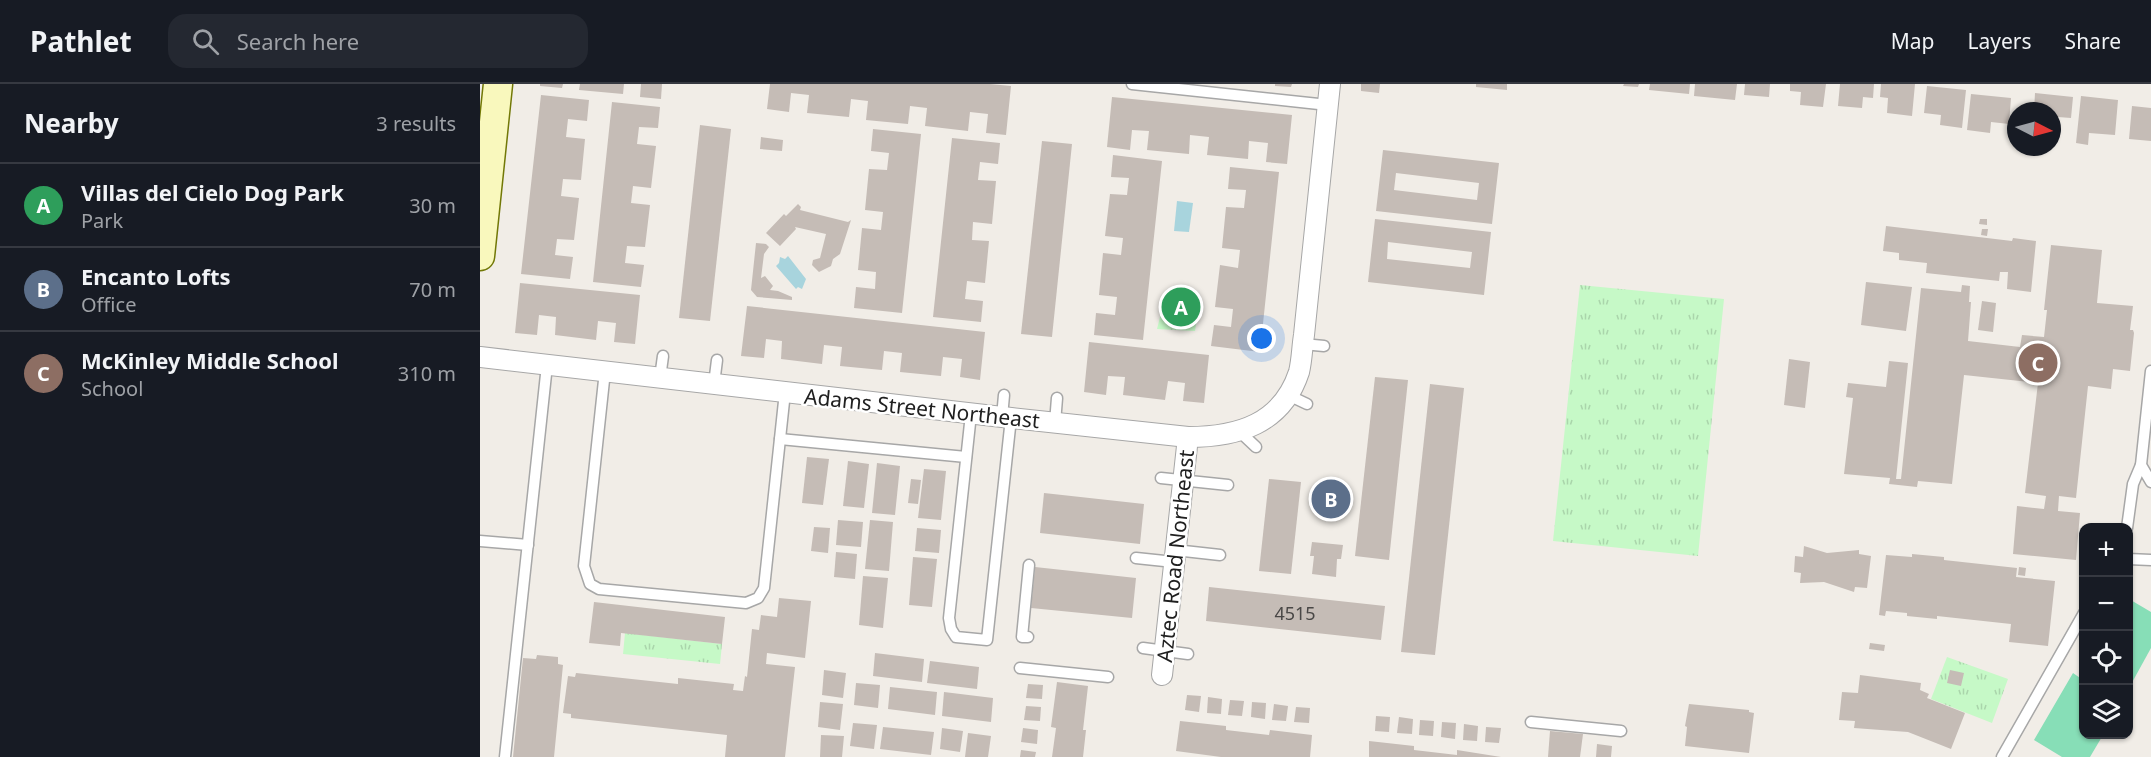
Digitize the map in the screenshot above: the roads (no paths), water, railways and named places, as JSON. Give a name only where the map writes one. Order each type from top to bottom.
[{"type":"main road","points":[[481,242],[487,118],[498,84]]},
{"type":"street","name":"Adams Street Northeast","points":[[480,357],[1054,423],[1188,436],[1215,437],[1239,431],[1259,424],[1276,411],[1288,396],[1299,371],[1330,84]]},
{"type":"street","name":"Aztec Road Northeast","points":[[1162,675],[1188,436]]},
{"type":"lane","points":[[1132,84],[1328,105]]},
{"type":"lane","points":[[1304,339],[1324,346]]},
{"type":"lane","points":[[660,378],[663,356]]},
{"type":"lane","points":[[714,384],[717,360]]},
{"type":"lane","points":[[505,757],[547,365]]},
{"type":"lane","points":[[605,371],[584,566],[590,584],[599,590],[746,603],[758,598],[764,588],[785,392]]},
{"type":"lane","points":[[2128,523],[2133,484],[2141,465],[2151,371]]},
{"type":"lane","points":[[971,414],[949,618],[951,629],[956,637],[987,640],[1007,418],[1004,395]]},
{"type":"lane","points":[[1288,396],[1307,404]]},
{"type":"lane","points":[[1054,423],[1057,398]]},
{"type":"lane","points":[[1239,431],[1256,447]]},
{"type":"lane","points":[[780,439],[966,458]]},
{"type":"lane","points":[[2141,465],[2151,482]]},
{"type":"lane","points":[[1161,478],[1228,485]]},
{"type":"lane","points":[[480,541],[528,544]]},
{"type":"lane","points":[[1136,558],[1220,555]]},
{"type":"lane","points":[[2133,559],[2151,560]]},
{"type":"lane","points":[[1028,637],[1022,637],[1029,565]]},
{"type":"lane","points":[[2002,757],[2079,622]]},
{"type":"lane","points":[[1143,648],[1188,654]]},
{"type":"lane","points":[[1020,668],[1108,677]]},
{"type":"lane","points":[[1530,722],[1621,731]]},
{"type":"water","points":[[1177,201],[1193,203],[1189,232],[1174,231]]},
{"type":"water","points":[[788,256],[806,279],[802,289],[798,287],[796,289],[776,266],[780,257],[785,259]]},
{"type":"place","name":"Villas del Cielo Dog Park","points":[[1181,307]]},
{"type":"place","name":"McKinley Middle School","points":[[2038,363]]},
{"type":"place","name":"Encanto Lofts","points":[[1331,499]]}]
